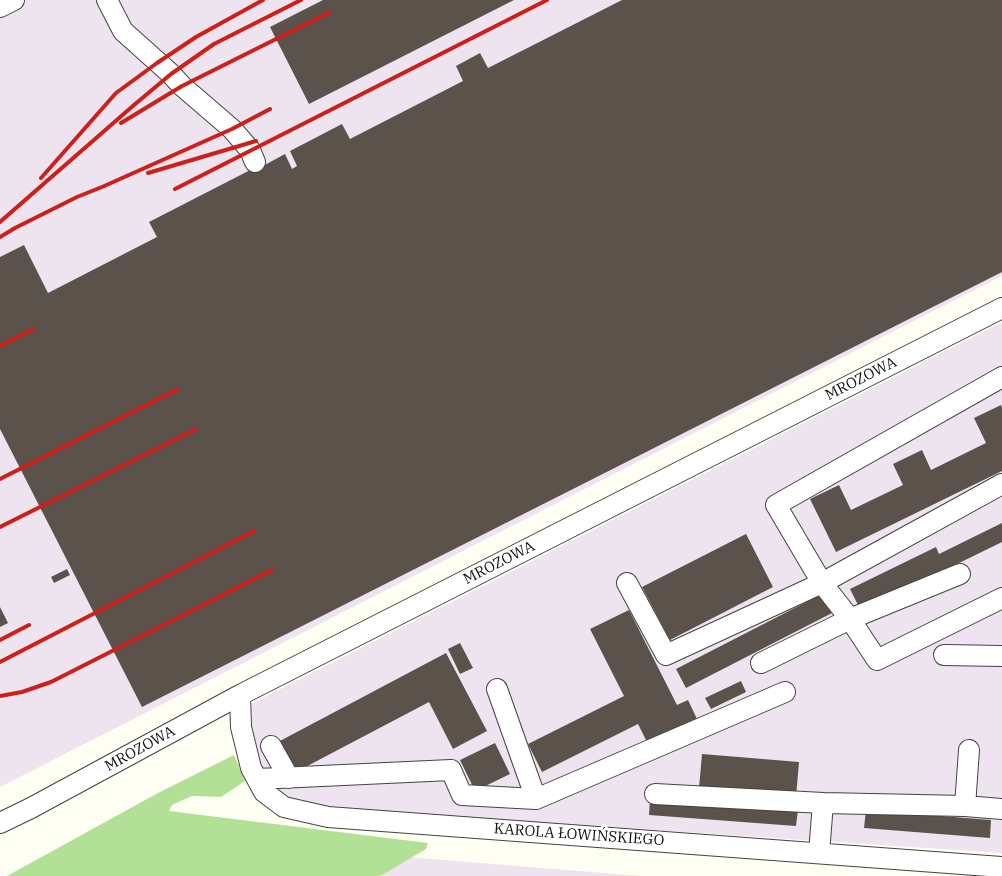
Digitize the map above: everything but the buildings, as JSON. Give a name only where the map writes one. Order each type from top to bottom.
[{"type":"street","points":[[0,7],[14,0]]},
{"type":"street","points":[[108,0],[123,31],[232,129],[250,150],[255,162]]},
{"type":"street","name":"MROZOWA","points":[[0,823],[240,695],[1002,308]]},
{"type":"street","points":[[1002,378],[776,505],[822,583],[850,619],[877,660],[1002,598]]},
{"type":"street","points":[[627,583],[666,655],[822,583],[1002,484]]},
{"type":"street","points":[[761,663],[850,619],[960,574]]},
{"type":"street","points":[[944,655],[1002,656]]},
{"type":"street","points":[[497,689],[536,799]]},
{"type":"street","points":[[256,779],[451,770],[462,795],[536,799],[785,692]]},
{"type":"street","name":"KAROLA ŁOWIŃSKIEGO","points":[[240,695],[241,727],[251,768],[264,792],[284,807],[319,815],[1002,867]]},
{"type":"street","points":[[271,746],[289,778]]},
{"type":"street","points":[[965,806],[969,750]]},
{"type":"street","points":[[655,794],[1002,809]]},
{"type":"street","points":[[477,828],[478,796]]},
{"type":"street","points":[[819,853],[823,802]]},
{"type":"shaded area","points":[[0,0],[1002,0],[1002,276],[0,787]]},
{"type":"shaded area","points":[[1002,322],[1002,853],[334,809],[289,799],[272,787],[256,759],[249,705]]},
{"type":"shaded area","points":[[271,846],[641,876],[159,876]]},
{"type":"green space","points":[[234,755],[245,781],[221,797],[192,796],[172,805],[169,811],[428,843],[426,849],[378,876],[7,876],[158,793]]},
{"type":"railway","points":[[41,178],[116,93],[196,37],[263,0]]},
{"type":"railway","points":[[0,222],[171,74],[214,44],[301,0]]},
{"type":"railway","points":[[175,189],[547,0]]},
{"type":"railway","points":[[121,123],[182,86],[330,12]]},
{"type":"railway","points":[[0,237],[77,197],[232,129],[270,109]]},
{"type":"railway","points":[[148,173],[256,141]]},
{"type":"railway","points":[[0,346],[33,329]]},
{"type":"railway","points":[[0,479],[178,389]]},
{"type":"railway","points":[[0,527],[196,429]]},
{"type":"railway","points":[[0,662],[254,531]]},
{"type":"railway","points":[[0,696],[22,692],[51,682],[272,570]]},
{"type":"railway","points":[[0,640],[29,625]]}]
